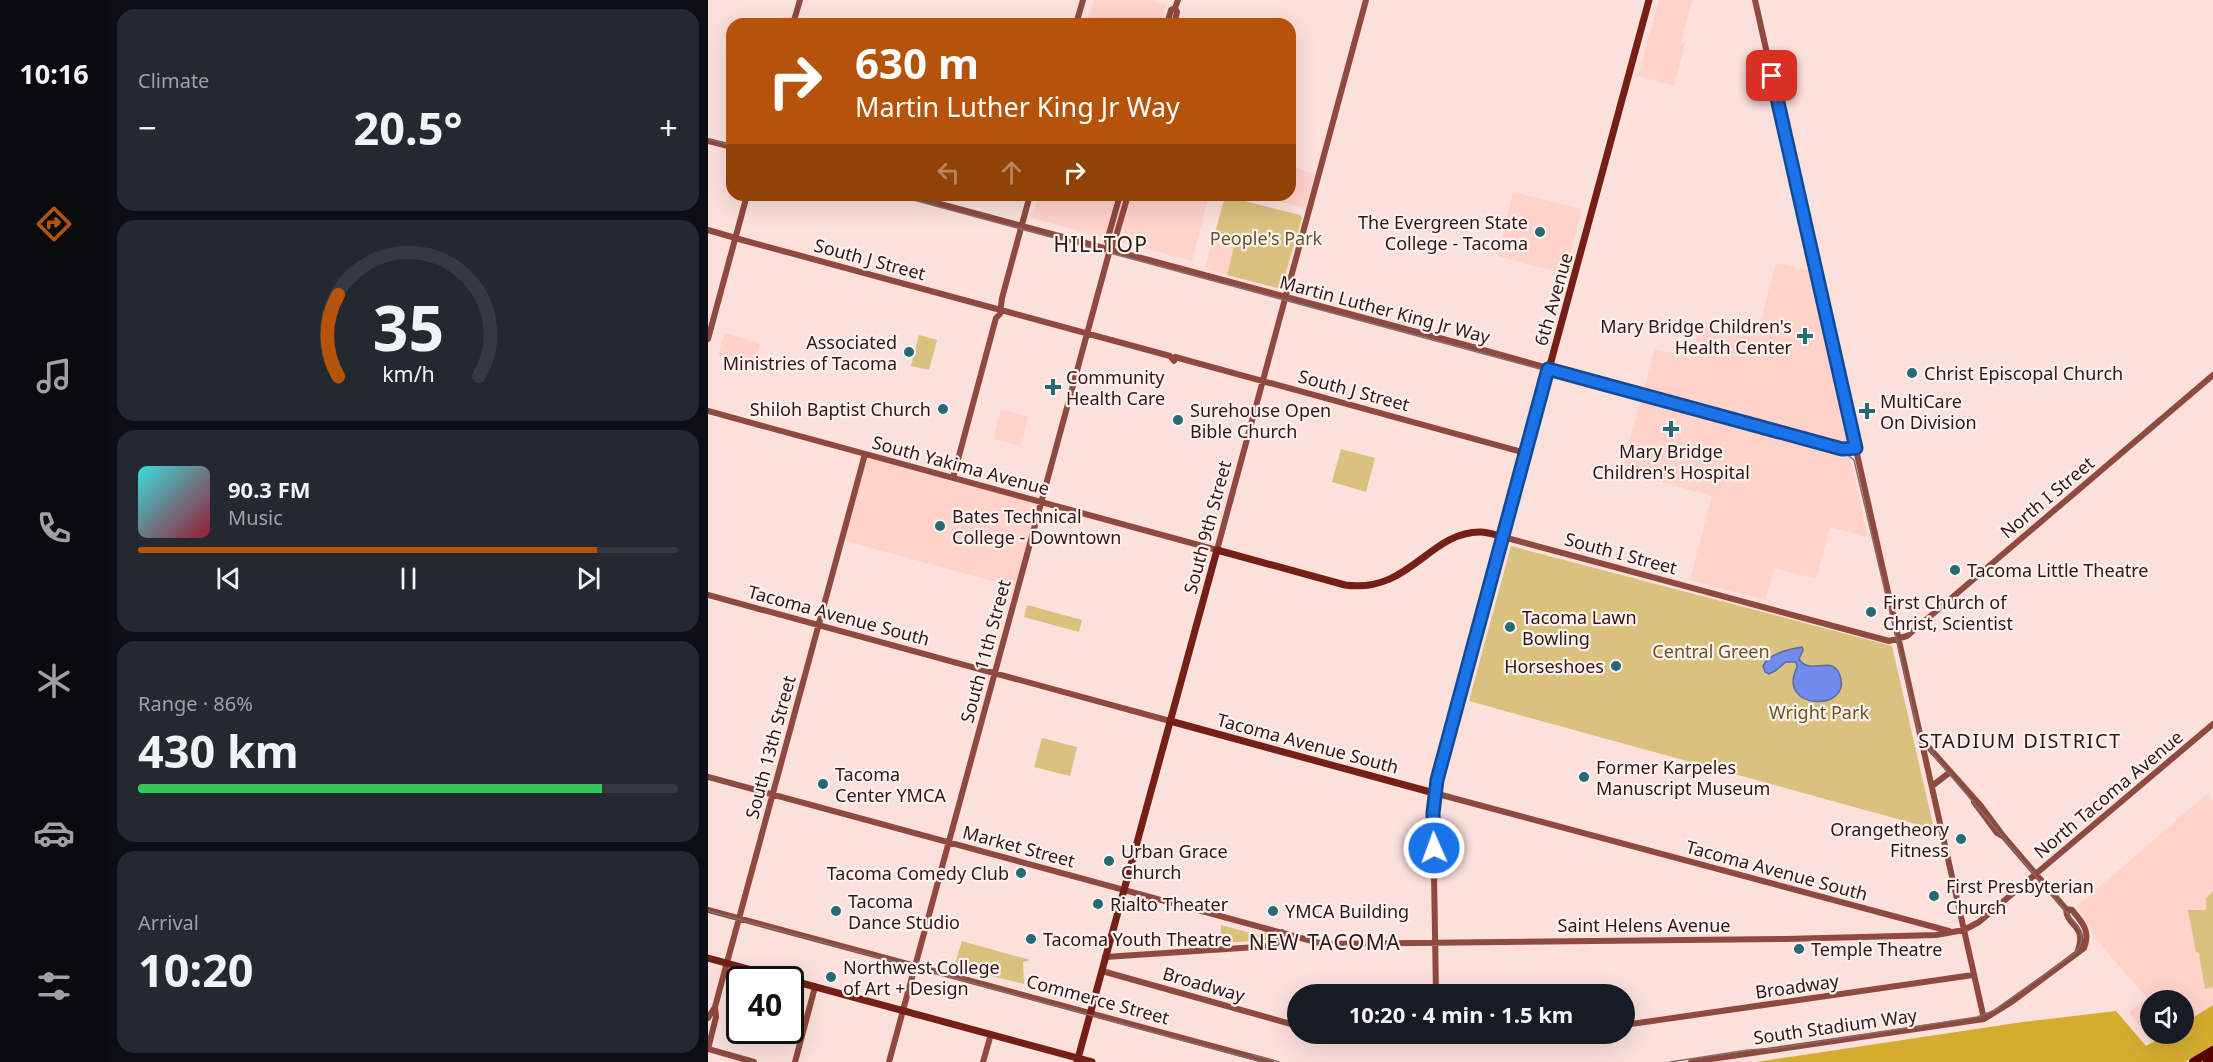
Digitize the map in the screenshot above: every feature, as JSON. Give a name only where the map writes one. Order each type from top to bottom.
[{"type":"highway","points":[[2193,1062],[2213,1050]]},
{"type":"highway","points":[[2207,1062],[2213,1059]]},
{"type":"main road","name":"6th Avenue","points":[[1434,793],[1649,0]]},
{"type":"main road","name":"South I Street","points":[[1345,585],[1371,586],[1390,580],[1460,536],[1480,532],[1503,537]]},
{"type":"main road","name":"South Yakima Avenue","points":[[1216,550],[1345,585]]},
{"type":"main road","name":"South 9th Street","points":[[1078,1060],[1216,550]]},
{"type":"main road","name":"Tacoma Avenue South","points":[[1170,721],[1434,793]]},
{"type":"main road","points":[[708,958],[738,966]]},
{"type":"main road","points":[[804,984],[1092,1062]]},
{"type":"street","points":[[795,18],[800,0]]},
{"type":"street","points":[[1078,18],[1083,0]]},
{"type":"street","points":[[1169,18],[1178,0]]},
{"type":"street","name":"South 9th Street","points":[[1216,550],[1366,0]]},
{"type":"street","points":[[1755,0],[1984,1019],[2010,1003],[2085,948],[2087,941],[2084,924],[2072,910],[2066,909]]},
{"type":"street","points":[[1175,8],[1178,12],[1176,18]]},
{"type":"street","points":[[708,141],[726,146]]},
{"type":"street","points":[[708,339],[745,201]]},
{"type":"street","name":"Martin Luther King Jr Way","points":[[929,201],[1842,449],[1856,448]]},
{"type":"street","points":[[953,478],[1028,201]]},
{"type":"street","name":"South 11th Street","points":[[1110,249],[1107,241],[1118,201]]},
{"type":"street","name":"South 11th Street","points":[[889,1062],[1110,249],[1114,243],[1126,201]]},
{"type":"street","name":"South J Street","points":[[708,230],[1526,453]]},
{"type":"street","name":"North I Street","points":[[1898,639],[1907,636],[2213,375]]},
{"type":"street","name":"South Yakima Avenue","points":[[708,411],[1216,550]]},
{"type":"street","name":"South 13th Street","points":[[708,1049],[716,1017],[715,1007],[865,454]]},
{"type":"street","name":"South I Street","points":[[1503,537],[1889,641],[1898,639]]},
{"type":"street","name":"Tacoma Avenue South","points":[[708,595],[1170,721]]},
{"type":"street","name":"North Tacoma Avenue","points":[[1964,930],[1979,922],[2213,724]]},
{"type":"street","points":[[1922,741],[1995,823],[2004,837],[2066,909],[2066,915],[2081,935],[2081,944],[2077,953]]},
{"type":"street","points":[[1932,786],[1949,773]]},
{"type":"street","name":"Market Street","points":[[708,777],[1323,944]]},
{"type":"street","name":"Tacoma Avenue South","points":[[1434,793],[1953,932]]},
{"type":"street","name":"6th Avenue","points":[[1434,793],[1436,984]]},
{"type":"street","name":"Commerce Street","points":[[708,910],[1091,1013],[1249,1059],[1271,1062]]},
{"type":"street","name":"Tacoma Avenue South","points":[[1901,919],[1921,935]]},
{"type":"street","name":"Saint Helens Avenue","points":[[1323,944],[1786,939],[1921,935],[1964,930]]},
{"type":"street","points":[[1105,957],[1273,946],[1278,942],[1282,932]]},
{"type":"street","name":"Broadway","points":[[1102,971],[1287,1023]]},
{"type":"street","name":"Broadway","points":[[1635,1023],[1973,975]]},
{"type":"street","points":[[795,1062],[815,987]]},
{"type":"street","points":[[708,1018],[715,1007]]},
{"type":"street","name":"South Stadium Way","points":[[1691,1062],[1984,1019]]},
{"type":"street","points":[[983,1062],[991,1034]]},
{"type":"street","points":[[708,1049],[754,1062]]},
{"type":"shaded area","points":[[1094,0],[1148,0],[1166,5],[1163,18],[1089,18]]},
{"type":"shaded area","points":[[1659,0],[1692,0],[1681,42],[1685,43],[1674,86],[1638,76]]},
{"type":"shaded area","points":[[1296,168],[1315,174],[1305,208],[1277,201],[1296,201]]},
{"type":"shaded area","name":"The Evergreen State College - Tacoma","points":[[1513,192],[1582,209],[1565,274],[1498,256]]},
{"type":"shaded area","points":[[1037,201],[1207,201],[1192,261],[1032,218]]},
{"type":"shaded area","points":[[1215,233],[1236,239],[1227,275],[1205,268]]},
{"type":"shaded area","points":[[1776,263],[1808,270],[1868,537],[1830,527],[1816,579],[1774,568],[1765,600],[1690,580],[1712,496],[1621,471],[1655,349],[1691,358],[1700,324],[1751,337],[1754,327],[1759,328]]},
{"type":"shaded area","points":[[725,333],[760,343],[754,366],[718,355]]},
{"type":"shaded area","points":[[1001,409],[1028,416],[1021,446],[993,439]]},
{"type":"shaded area","name":"Bates Technical College - Downtown","points":[[865,454],[1041,502],[1018,588],[842,540]]},
{"type":"shaded area","points":[[2207,794],[2213,801],[2213,1005],[2194,1017],[2194,990],[2140,990],[2101,945],[2077,906]]},
{"type":"shaded area","points":[[2140,1003],[2140,1028],[2129,1012]]},
{"type":"shaded area","points":[[2213,1005],[2213,1046],[2185,1062],[1756,1062],[2023,1022],[2116,1011],[2140,1039],[2140,1044],[2146,1046],[2149,1044],[2194,1044],[2194,1017]]},
{"type":"green space","name":"People's Park","points":[[1224,201],[1245,201],[1300,215],[1302,218],[1281,289],[1227,275],[1236,239],[1215,233]]},
{"type":"green space","points":[[919,335],[937,340],[929,370],[911,366]]},
{"type":"green space","points":[[1341,449],[1375,458],[1366,492],[1332,482]]},
{"type":"green space","name":"Wright Park","points":[[1511,546],[1892,646],[1934,829],[1469,701]]},
{"type":"green space","points":[[1027,605],[1082,620],[1079,632],[1024,617]]},
{"type":"green space","points":[[1042,738],[1077,747],[1070,776],[1034,767]]},
{"type":"green space","points":[[2213,891],[2213,987],[2205,989],[2188,910],[2206,910],[2206,898]]},
{"type":"green space","points":[[1221,925],[1262,936],[1262,929],[1274,934],[1276,939],[1271,944],[1267,940],[1221,943]]},
{"type":"green space","points":[[962,941],[1030,960],[1023,962],[1024,984],[954,967]]},
{"type":"water","points":[[1802,647],[1799,659],[1803,664],[1830,666],[1839,673],[1841,686],[1837,695],[1816,702],[1805,699],[1797,692],[1793,682],[1796,662],[1786,662],[1769,674],[1765,672],[1763,666],[1770,658],[1786,650]]},
{"type":"tram line","points":[[708,139],[726,144]]},
{"type":"tram line","points":[[917,201],[1796,438],[1844,452],[1854,460],[1918,731],[1935,757],[2078,926],[2081,943],[2075,953],[1993,1011],[1977,1017],[1779,1048],[1748,1050],[1670,1062]]},
{"type":"tram line","points":[[708,911],[1262,1062]]},
{"type":"tram line","points":[[1253,1055],[1279,1062]]},
{"type":"place","name":"The Evergreen State College - Tacoma","points":[[1540,232]]},
{"type":"place","name":"Mary Bridge Children's Health Center","points":[[1805,336]]},
{"type":"place","name":"Associated Ministries of Tacoma","points":[[909,352]]},
{"type":"place","name":"Christ Episcopal Church","points":[[1912,373]]},
{"type":"place","name":"Community Health Care","points":[[1053,387]]},
{"type":"place","name":"Shiloh Baptist Church","points":[[943,409]]},
{"type":"place","name":"MultiCare On Division","points":[[1867,411]]},
{"type":"place","name":"Surehouse Open Bible Church","points":[[1178,420]]},
{"type":"place","name":"Mary Bridge Children's Hospital","points":[[1671,429]]},
{"type":"place","name":"Bates Technical College - Downtown","points":[[940,526]]},
{"type":"place","name":"Tacoma Little Theatre","points":[[1955,570]]},
{"type":"place","name":"First Church of Christ, Scientist","points":[[1871,612]]},
{"type":"place","name":"Tacoma Lawn Bowling","points":[[1510,627]]},
{"type":"place","name":"Horseshoes","points":[[1616,666]]},
{"type":"place","name":"Former Karpeles Manuscript Museum","points":[[1584,777]]},
{"type":"place","name":"Tacoma Center YMCA","points":[[823,784]]},
{"type":"place","name":"Orangetheory Fitness","points":[[1961,839]]},
{"type":"place","name":"Urban Grace Church","points":[[1109,861]]},
{"type":"place","name":"Tacoma Comedy Club","points":[[1021,873]]},
{"type":"place","name":"First Presbyterian Church","points":[[1934,896]]},
{"type":"place","name":"Rialto Theater","points":[[1098,904]]},
{"type":"place","name":"Tacoma Dance Studio","points":[[836,911]]},
{"type":"place","name":"YMCA Building","points":[[1273,911]]},
{"type":"place","name":"Tacoma Youth Theatre","points":[[1031,939]]},
{"type":"place","name":"Temple Theatre","points":[[1799,949]]},
{"type":"place","name":"Northwest College of Art + Design","points":[[831,977]]},
{"type":"district","name":"HILLTOP","points":[[1101,244]]},
{"type":"district","name":"STADIUM DISTRICT","points":[[2020,740]]},
{"type":"district","name":"NEW TACOMA","points":[[1325,942]]},
{"type":"route","points":[[1434,848],[1433,813],[1437,780],[1548,369],[1842,449],[1856,448],[1772,76]]},
{"type":"park label","name":"Central Green","points":[[1711,651]]}]
